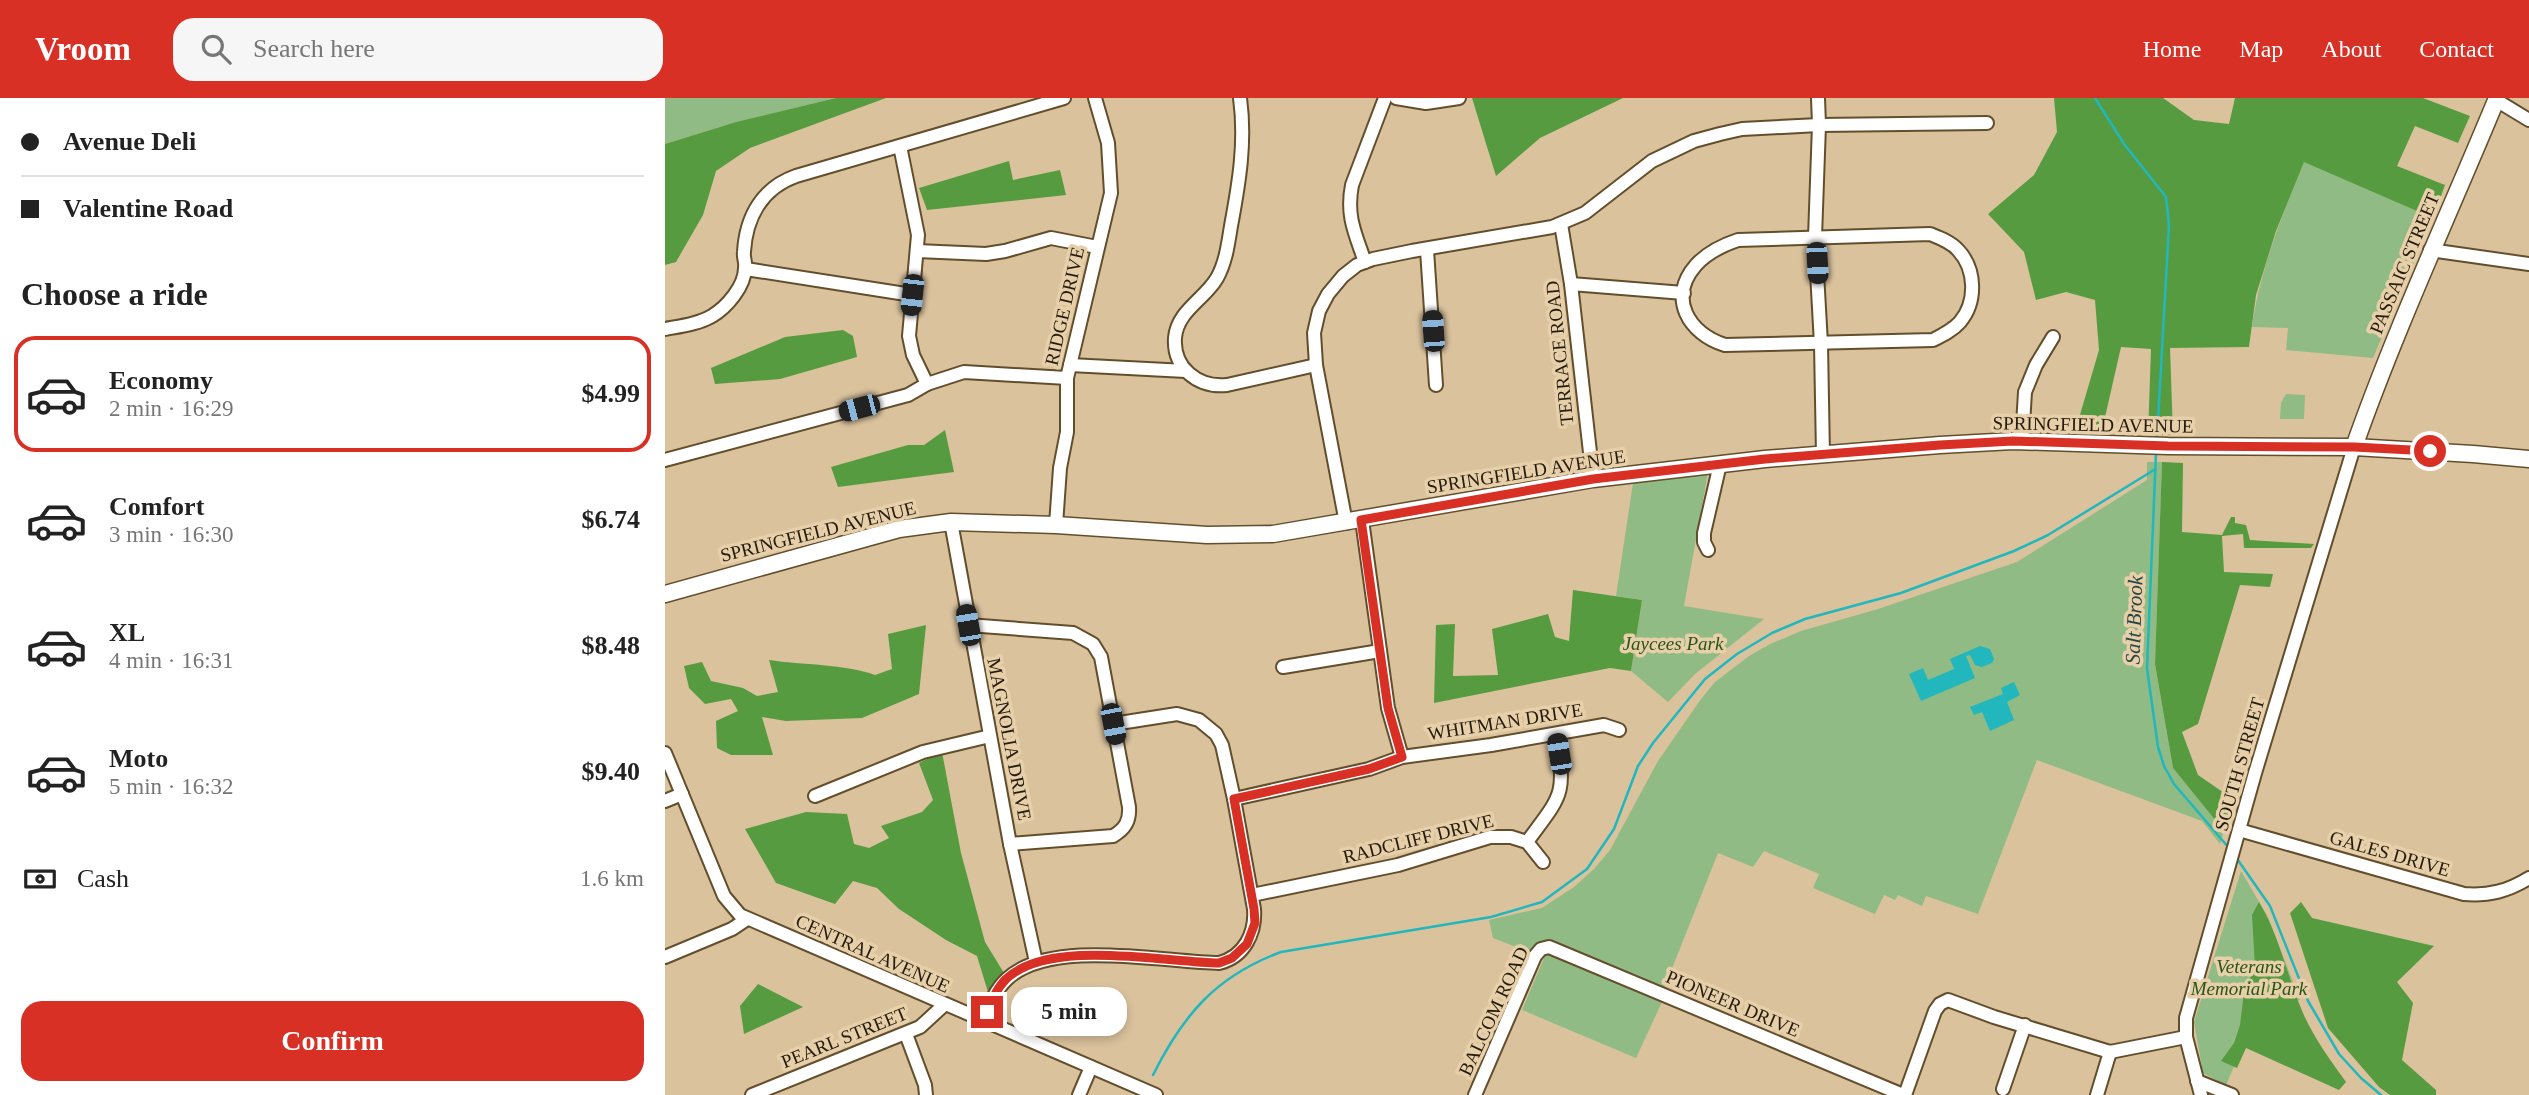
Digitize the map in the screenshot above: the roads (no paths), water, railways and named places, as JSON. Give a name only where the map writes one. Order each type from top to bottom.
[{"type":"main road","name":"PASSAIC STREET","points":[[2354,447],[2430,250],[2496,99]]},
{"type":"main road","name":"SPRINGFIELD AVENUE","points":[[665,594],[899,529],[951,522],[1239,535],[1293,532],[1593,479],[1720,464],[1940,445],[2022,441],[2168,446],[2354,447],[2529,460]]},
{"type":"street","points":[[665,329],[701,321],[719,312],[733,297],[745,270],[743,254],[751,217],[757,204],[771,189],[796,176],[1063,98]]},
{"type":"street","name":"RIDGE DRIVE","points":[[1056,525],[1060,468],[1067,432],[1068,372],[1111,193],[1108,143],[1095,98]]},
{"type":"street","points":[[1240,98],[1242,162],[1225,259],[1212,285],[1179,322],[1175,349],[1185,370],[1204,383],[1222,386],[1316,365]]},
{"type":"street","points":[[1365,262],[1350,221],[1349,199],[1385,98]]},
{"type":"street","points":[[1396,98],[1426,103],[1459,98]]},
{"type":"street","points":[[1818,98],[1815,237],[1823,455]]},
{"type":"street","points":[[2496,99],[2529,120]]},
{"type":"street","points":[[1402,757],[1388,708],[1380,650],[1354,521],[1316,365],[1314,333],[1319,311],[1337,282],[1357,265],[1365,262],[1561,224],[1585,214],[1652,161],[1694,141],[1742,130],[1819,125],[1987,123]]},
{"type":"street","points":[[900,146],[916,218],[917,251],[909,326],[911,345],[927,384]]},
{"type":"street","name":"TERRACE ROAD","points":[[1561,224],[1571,284],[1593,479]]},
{"type":"street","points":[[1930,234],[1943,240],[1959,251],[1971,276],[1971,300],[1961,321],[1953,329],[1933,340],[1923,342],[1737,345],[1716,342],[1704,336],[1689,320],[1683,306],[1686,281],[1694,267],[1710,253],[1746,238],[1815,237],[1930,234]]},
{"type":"street","points":[[917,251],[986,254],[1051,238],[1097,247]]},
{"type":"street","points":[[1427,250],[1436,385]]},
{"type":"street","points":[[2430,250],[2529,264]]},
{"type":"street","points":[[745,270],[912,295]]},
{"type":"street","points":[[1571,284],[1683,293]]},
{"type":"street","points":[[2022,441],[2025,392],[2036,365],[2053,338]]},
{"type":"street","points":[[665,460],[908,395],[927,384],[964,372],[1185,370]]},
{"type":"street","name":"SOUTH STREET","points":[[2201,1095],[2186,1037],[2186,1018],[2238,833],[2354,447]]},
{"type":"street","points":[[1709,550],[1704,542],[1704,533],[1720,464]]},
{"type":"street","name":"MAGNOLIA DRIVE","points":[[951,522],[1010,844],[1036,962]]},
{"type":"street","points":[[968,625],[1073,633],[1093,644],[1101,657],[1130,814],[1125,827],[1105,837],[1010,844]]},
{"type":"street","points":[[1283,667],[1380,650]]},
{"type":"street","points":[[983,1021],[992,998],[1005,980],[1036,962],[1076,956],[1219,963],[1237,954],[1251,937],[1255,923],[1252,895],[1222,745],[1216,733],[1205,723],[1177,714],[1113,724]]},
{"type":"street","name":"WHITMAN DRIVE","points":[[1234,799],[1369,769],[1402,757],[1604,725],[1619,730]]},
{"type":"street","points":[[1543,862],[1527,842],[1554,806],[1562,788],[1563,774],[1556,734]]},
{"type":"street","points":[[815,796],[923,752],[990,736]]},
{"type":"street","name":"CENTRAL AVENUE","points":[[665,753],[724,896],[735,910],[747,919],[1156,1095]]},
{"type":"street","points":[[665,801],[682,794]]},
{"type":"street","name":"GALES DRIVE","points":[[2238,833],[2464,894],[2489,895],[2529,878]]},
{"type":"street","name":"RADCLIFF DRIVE","points":[[1252,895],[1398,865],[1490,837],[1511,837],[1527,842]]},
{"type":"street","points":[[665,957],[732,929],[747,919]]},
{"type":"street","name":"BALCOM ROAD","points":[[1475,1095],[1535,956],[1541,949],[1549,947]]},
{"type":"street","name":"PIONEER DRIVE","points":[[1549,947],[1904,1095]]},
{"type":"street","points":[[1904,1095],[1935,1011],[1945,1000],[1955,1000],[1994,1017],[2111,1052],[2186,1037]]},
{"type":"street","name":"PEARL STREET","points":[[752,1095],[769,1092],[906,1034],[927,1022],[944,1005]]},
{"type":"street","points":[[2003,1089],[2025,1025]]},
{"type":"street","points":[[906,1034],[925,1085],[926,1095]]},
{"type":"street","points":[[2097,1095],[2111,1052]]},
{"type":"street","points":[[1079,1095],[1091,1067]]},
{"type":"street","points":[[2197,1081],[2232,1095]]},
{"type":"water","points":[[1980,646],[1990,649],[1994,659],[1992,663],[1982,667],[1975,665],[1970,655],[1966,656],[1975,678],[1921,701],[1909,674],[1923,668],[1928,680],[1954,669],[1950,659]]},
{"type":"water","points":[[2014,682],[2020,695],[2007,702],[2014,720],[1990,731],[1982,712],[1974,715],[1970,707],[2003,694],[2001,688]]},
{"type":"waterway","name":"Salt Brook","points":[[2095,98],[2124,144],[2166,197],[2169,225],[2157,439]]},
{"type":"waterway","name":"Salt Brook","points":[[2156,453],[2147,668],[2158,747],[2174,784],[2229,848]]},
{"type":"waterway","points":[[1153,1075],[1164,1053],[1204,1000],[1238,973],[1258,962],[1281,952],[1491,917],[1542,902],[1587,869],[1614,829],[1638,766],[1653,743],[1705,679],[1737,654],[1772,633],[1805,619],[1901,593],[2014,551],[2048,535],[2154,470]]},
{"type":"waterway","name":"Salt Brook","points":[[2235,856],[2270,906],[2308,1001],[2339,1054],[2381,1095]]},
{"type":"park label","name":"Jaycees Park","points":[[1673,643]]},
{"type":"park label","name":"Veterans Memorial Park","points":[[2249,977]]}]
